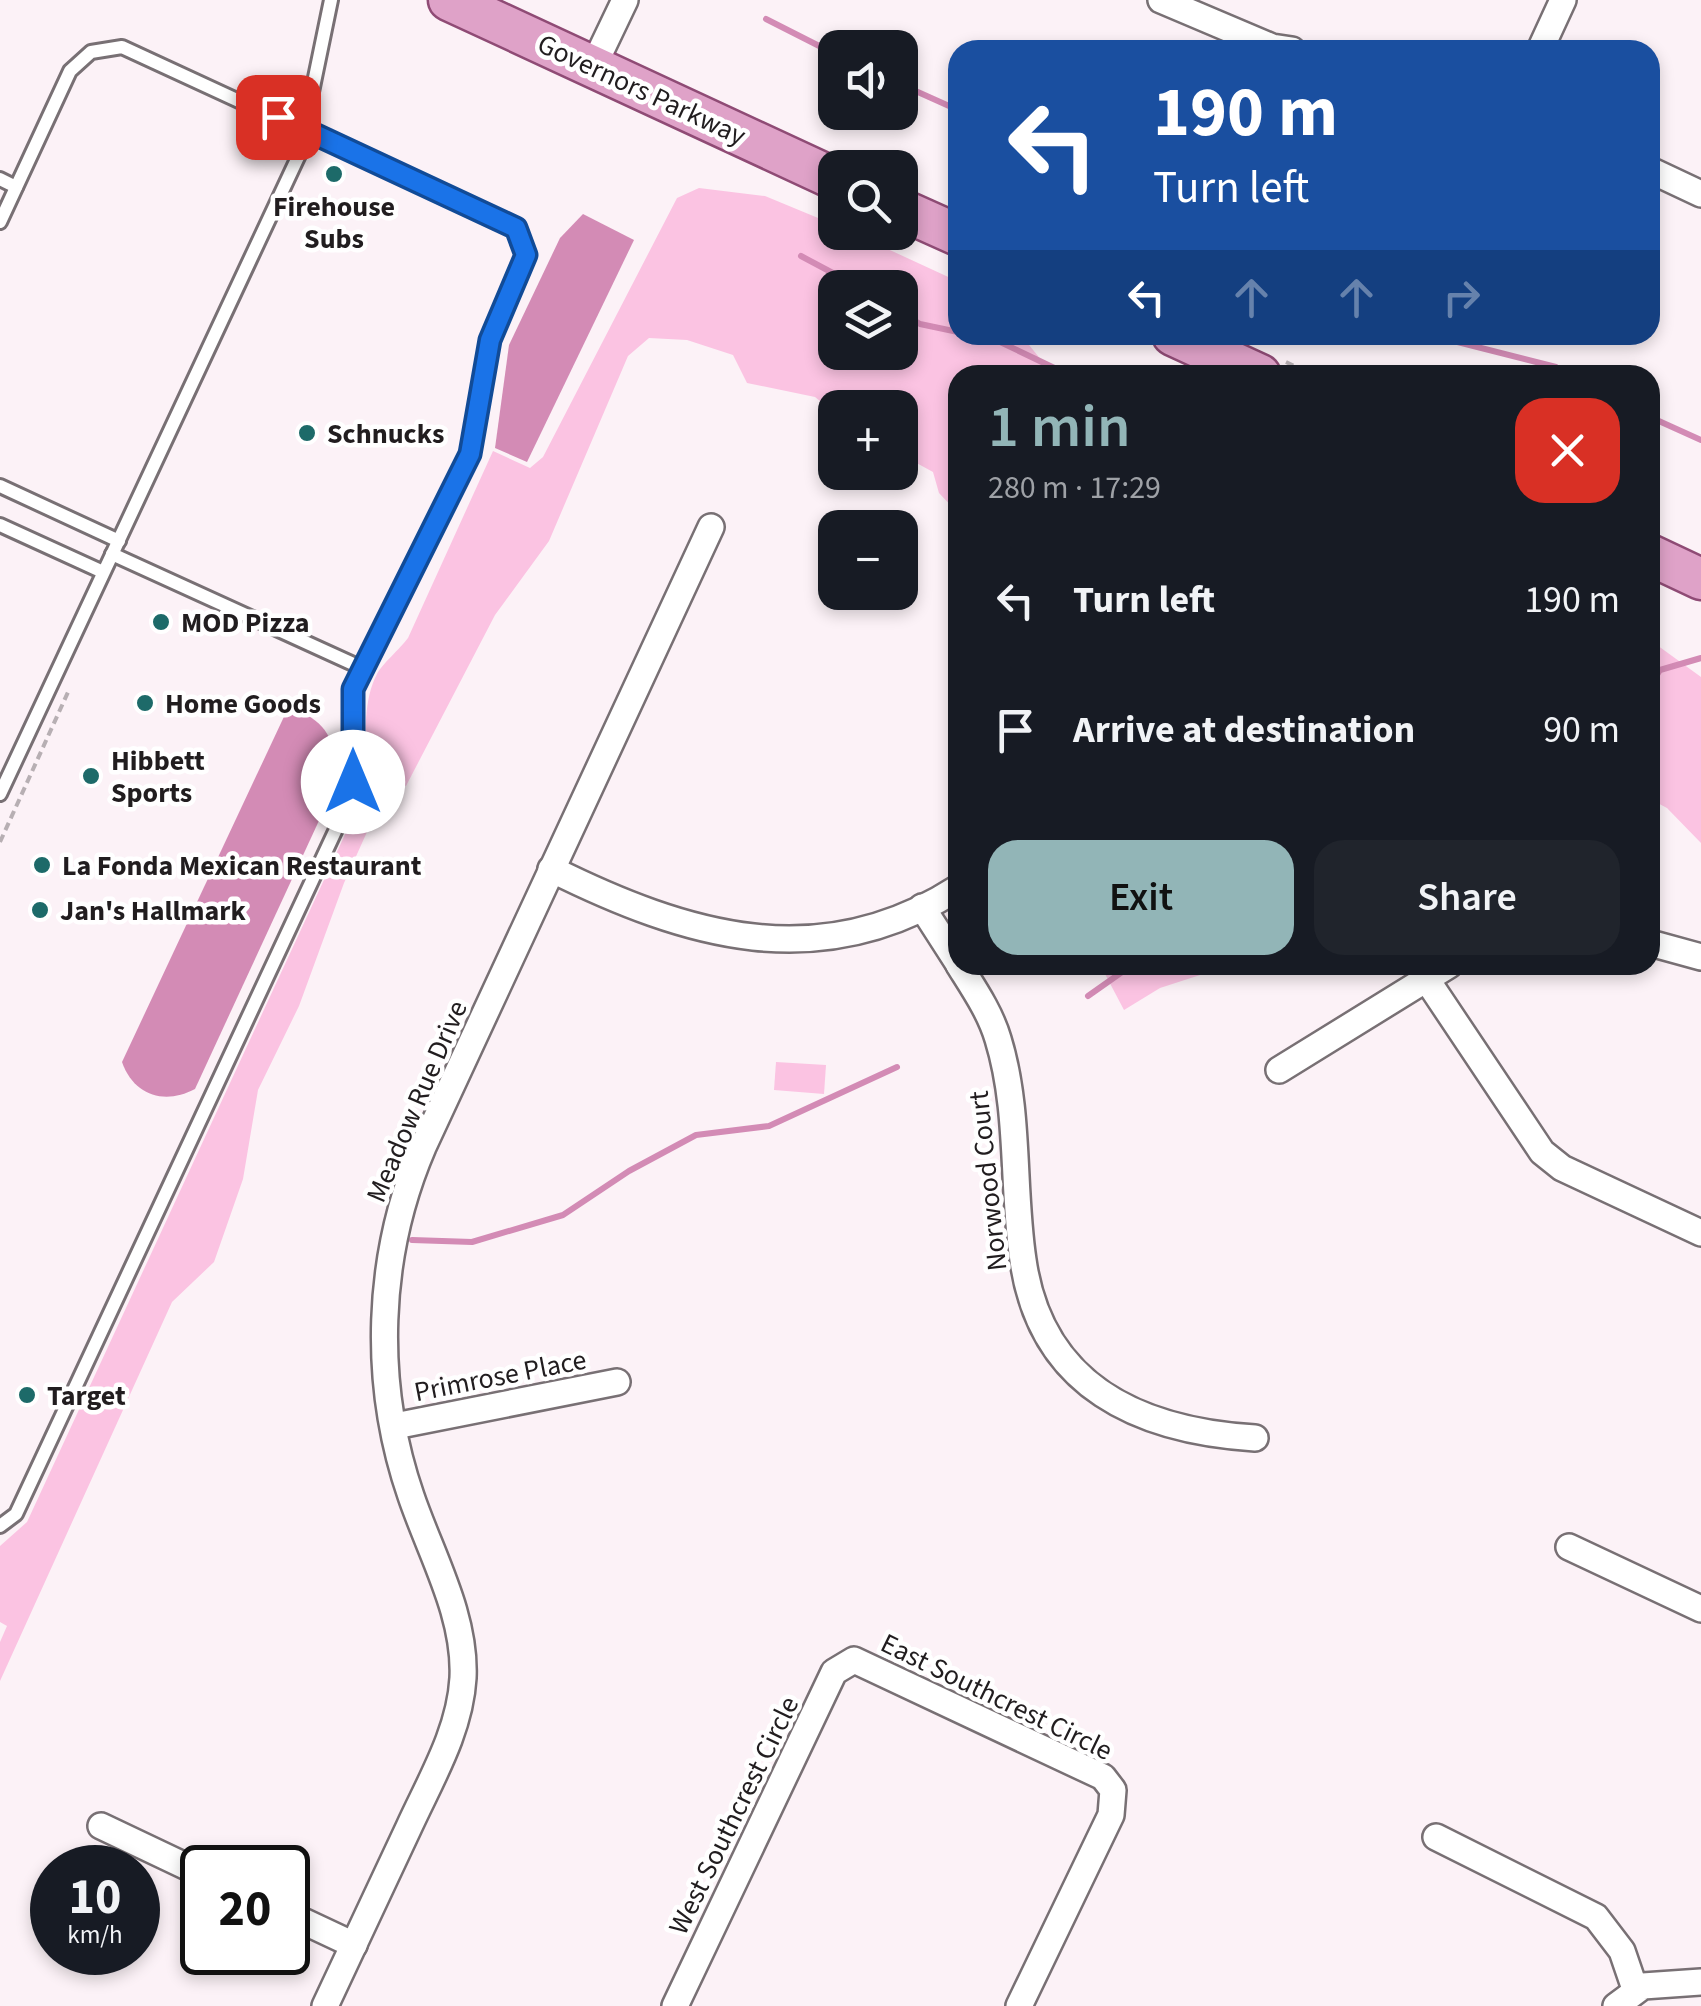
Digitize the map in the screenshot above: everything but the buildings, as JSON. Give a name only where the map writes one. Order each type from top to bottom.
[{"type":"main road","name":"Governors Parkway","points":[[448,0],[818,170]]},
{"type":"main road","points":[[918,217],[948,231]]},
{"type":"main road","points":[[1195,345],[1238,365]]},
{"type":"main road","points":[[1660,561],[1701,579]]},
{"type":"street","points":[[594,67],[625,0]]},
{"type":"street","points":[[1161,0],[1255,40]]},
{"type":"street","points":[[1545,40],[1563,0]]},
{"type":"street","points":[[1660,175],[1701,194]]},
{"type":"street","name":"Meadow Rue Drive","points":[[325,2006],[445,1750],[463,1680],[461,1632],[410,1492],[386,1377],[384,1314],[400,1210],[424,1147],[711,526]]},
{"type":"street","points":[[552,869],[667,920],[755,940],[831,936],[922,907],[948,893]]},
{"type":"street","name":"Norwood Court","points":[[922,907],[948,948]]},
{"type":"street","points":[[1660,946],[1701,956]]},
{"type":"street","name":"Norwood Court","points":[[965,975],[986,1007],[998,1038],[1008,1084],[1023,1262],[1042,1324],[1060,1353],[1106,1398],[1138,1416],[1200,1435],[1256,1438]]},
{"type":"street","points":[[1278,1070],[1434,975]]},
{"type":"street","points":[[1427,980],[1542,1152],[1562,1168],[1701,1233]]},
{"type":"street","name":"Primrose Place","points":[[395,1426],[617,1382]]},
{"type":"street","points":[[1569,1546],[1701,1609]]},
{"type":"street","name":"West Southcrest Circle","points":[[675,2006],[834,1672],[854,1660]]},
{"type":"street","name":"East Southcrest Circle","points":[[854,1660],[1103,1777],[1113,1790],[1111,1815],[1019,2006]]},
{"type":"street","points":[[101,1826],[180,1864]]},
{"type":"street","points":[[1436,1837],[1596,1917],[1622,1952],[1625,1998],[1665,1982],[1701,1982]]},
{"type":"street","points":[[310,1924],[354,1945]]},
{"type":"lane","points":[[0,794],[299,155],[332,0]]},
{"type":"lane","points":[[0,222],[70,72],[86,55],[108,47],[129,48],[516,228],[526,244],[524,265],[490,340],[470,454],[353,689],[353,782],[338,826],[16,1514],[0,1526]]},
{"type":"lane","points":[[0,179],[16,187]]},
{"type":"lane","points":[[0,486],[115,548],[362,668]]},
{"type":"lane","points":[[0,526],[102,572]]},
{"type":"path","points":[[0,842],[72,683]]},
{"type":"shaded area","points":[[699,188],[765,196],[818,218],[818,250],[890,250],[948,277],[948,345],[1029,345],[1050,365],[948,365],[948,502],[939,493],[933,472],[918,464],[918,390],[818,390],[818,399],[747,383],[733,355],[687,340],[649,338],[628,356],[549,541],[495,615],[406,786],[390,781],[344,883],[299,1006],[258,1090],[243,1179],[214,1262],[172,1302],[0,1681],[0,1642],[7,1626],[0,1622],[0,1546],[27,1522],[360,802],[368,704],[377,674],[408,638],[493,451],[530,468],[543,457],[677,198]]},
{"type":"shaded area","points":[[583,214],[634,240],[527,462],[495,448],[509,345],[560,238]]},
{"type":"shaded area","points":[[1660,647],[1701,677],[1701,843],[1660,804]]},
{"type":"shaded area","points":[[289,706],[315,720],[328,736],[334,757],[335,786],[195,1089],[173,1096],[152,1094],[134,1083],[122,1062]]},
{"type":"shaded area","points":[[1106,975],[1200,975],[1160,988],[1124,1010]]},
{"type":"shaded area","points":[[776,1062],[826,1065],[824,1094],[774,1090]]},
{"type":"waterway","points":[[766,19],[818,45]]},
{"type":"waterway","points":[[918,92],[948,106]]},
{"type":"waterway","points":[[801,256],[827,270]]},
{"type":"waterway","points":[[918,323],[948,330]]},
{"type":"waterway","points":[[1006,345],[1048,365]]},
{"type":"waterway","points":[[1469,345],[1548,365]]},
{"type":"waterway","points":[[1660,422],[1701,440]]},
{"type":"waterway","points":[[1660,670],[1701,658]]},
{"type":"waterway","points":[[1088,996],[1118,975]]},
{"type":"waterway","points":[[412,1240],[472,1242],[563,1215],[629,1171],[696,1135],[769,1126],[897,1067]]},
{"type":"place","name":"Firehouse Subs","points":[[334,174]]},
{"type":"place","name":"Schnucks","points":[[307,433]]},
{"type":"place","name":"MOD Pizza","points":[[161,622]]},
{"type":"place","name":"Home Goods","points":[[145,703]]},
{"type":"place","name":"Hibbett Sports","points":[[91,776]]},
{"type":"place","name":"La Fonda Mexican Restaurant","points":[[42,865]]},
{"type":"place","name":"Jan's Hallmark","points":[[40,910]]},
{"type":"place","name":"Target","points":[[27,1395]]},
{"type":"route","points":[[278,117],[516,228],[526,244],[524,265],[490,340],[470,454],[353,689],[353,782]]}]
